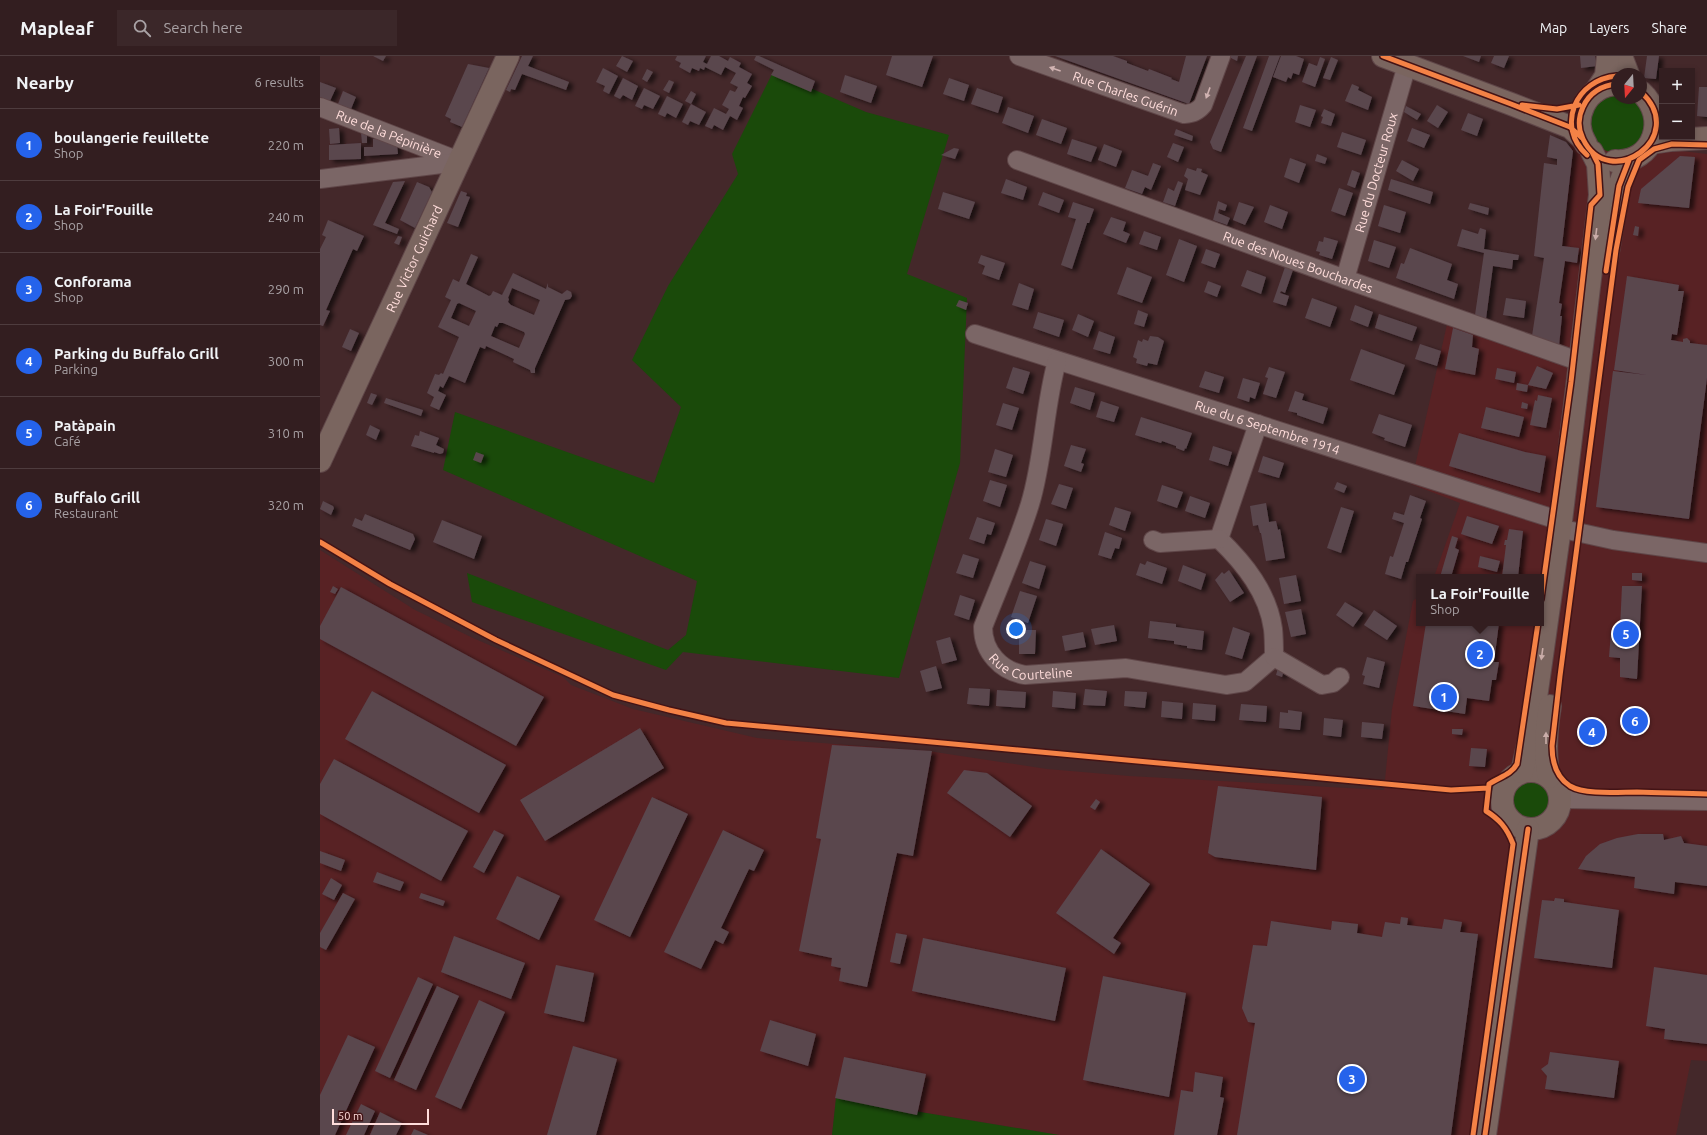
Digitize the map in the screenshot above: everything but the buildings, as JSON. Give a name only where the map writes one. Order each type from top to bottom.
[{"type":"main road","name":"Rue Victor Guichard","points":[[320,461],[508,56]]},
{"type":"main road","points":[[1382,56],[1570,127],[1587,145],[1607,160],[1629,160],[1641,153],[1650,143],[1659,117],[1647,99]]},
{"type":"main road","points":[[1549,777],[1546,766],[1546,731],[1581,362],[1600,195],[1598,164],[1580,132],[1579,118],[1590,98],[1606,76],[1608,56]]},
{"type":"main road","points":[[1621,56],[1626,68]]},
{"type":"main road","points":[[1511,104],[1557,108],[1590,98],[1608,85],[1611,85]]},
{"type":"main road","points":[[1695,126],[1707,128]]},
{"type":"main road","points":[[1650,143],[1707,138]]},
{"type":"main road","points":[[1522,772],[1532,728],[1566,526],[1619,186],[1629,160]]},
{"type":"main road","points":[[1533,771],[1544,773],[1549,777],[1556,786],[1561,799],[1558,812],[1554,819],[1544,826],[1528,829],[1516,825],[1504,811],[1502,798],[1507,784],[1522,772],[1533,771]]},
{"type":"main road","points":[[1485,1135],[1528,829]]},
{"type":"street","name":"Rue Charles Guérin","points":[[1019,56],[1184,114],[1193,113],[1199,110],[1203,105],[1221,56]]},
{"type":"street","name":"Rue du Docteur Roux","points":[[1345,279],[1407,65]]},
{"type":"street","name":"Rue de la Pépinière","points":[[320,106],[459,161]]},
{"type":"street","name":"Rue des Noues Bouchardes","points":[[1017,160],[1345,279],[1581,362]]},
{"type":"street","points":[[320,179],[459,161]]},
{"type":"street","name":"Rue du 6 Septembre 1914","points":[[975,334],[1258,424],[1566,526],[1613,540],[1707,553]]},
{"type":"street","name":"Rue Courteline","points":[[1056,361],[1043,442],[1030,504],[983,627],[984,641],[992,656],[1010,671],[1025,676],[1126,668],[1226,685],[1245,682],[1274,657]]},
{"type":"street","points":[[1219,539],[1258,424]]},
{"type":"street","points":[[1153,540],[1160,543],[1219,539],[1254,578],[1267,605],[1273,629],[1274,657],[1322,685],[1333,683],[1340,677]]},
{"type":"street","points":[[1561,799],[1707,801]]},
{"type":"shaded area","points":[[1571,138],[1707,154],[1707,1061],[1691,1060],[1676,1135],[1059,1135],[836,1098],[832,1135],[320,1135],[320,550],[415,610],[473,638],[563,677],[571,685],[633,709],[757,738],[928,751],[1047,769],[1129,776],[1384,790],[1392,709],[1413,601],[1416,598],[1416,626],[1544,626],[1544,574],[1435,574],[1460,503],[1411,484],[1448,320],[1544,347]]},
{"type":"green space","points":[[773,72],[866,112],[949,135],[907,274],[967,298],[960,463],[899,678],[683,652],[666,670],[472,602],[467,573],[668,650],[686,635],[697,581],[443,470],[455,412],[654,483],[681,407],[632,360],[668,286],[738,174],[732,154]]},
{"type":"green space","points":[[1611,93],[1611,104],[1639,104],[1647,123],[1638,145],[1617,152],[1607,151],[1590,137],[1591,107]]},
{"type":"green space","points":[[1527,781],[1535,781],[1545,786],[1549,793],[1549,807],[1545,814],[1535,819],[1527,819],[1517,814],[1515,811],[1512,804],[1512,796],[1517,786],[1520,784]]},
{"type":"green space","points":[[836,1098],[1059,1135],[832,1135]]},
{"type":"cycle path","points":[[1383,56],[1570,127],[1582,138]]},
{"type":"cycle path","points":[[1587,155],[1577,143],[1572,131],[1572,118],[1575,106],[1581,95],[1591,86],[1603,79],[1611,77]]},
{"type":"cycle path","points":[[1611,85],[1601,88],[1592,94],[1581,111],[1579,119],[1579,127],[1583,139],[1595,154],[1610,161],[1626,160],[1640,153],[1651,141],[1656,126],[1654,109],[1647,100]]},
{"type":"cycle path","points":[[1522,105],[1557,109],[1579,105]]},
{"type":"cycle path","points":[[1707,145],[1672,144],[1654,149],[1639,160],[1628,187],[1616,250],[1552,746],[1554,763],[1558,773],[1565,782],[1576,789],[1593,792],[1707,794]]},
{"type":"cycle path","points":[[1544,577],[1571,382],[1591,205],[1600,195],[1598,164],[1592,152]]},
{"type":"cycle path","points":[[1606,271],[1619,186],[1629,160]]},
{"type":"cycle path","points":[[320,542],[390,584],[496,640],[613,695],[726,723],[1451,790],[1488,788]]},
{"type":"cycle path","points":[[1473,1135],[1513,844],[1502,824],[1486,811],[1489,784],[1512,771],[1517,764],[1538,626]]},
{"type":"cycle path","points":[[1485,1135],[1528,829]]},
{"type":"place","name":"Patàpain","points":[[1626,634]]},
{"type":"place","name":"La Foir'Fouille","points":[[1480,654]]},
{"type":"place","name":"boulangerie feuillette","points":[[1444,697]]},
{"type":"place","name":"Buffalo Grill","points":[[1635,721]]},
{"type":"place","name":"Parking du Buffalo Grill","points":[[1592,732]]},
{"type":"place","name":"Conforama","points":[[1352,1079]]}]
